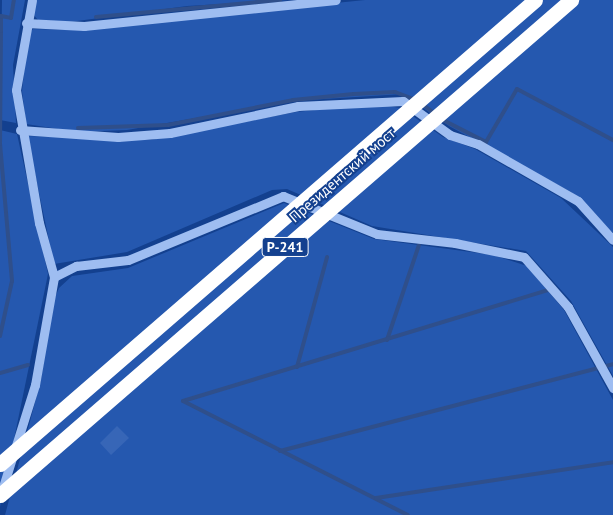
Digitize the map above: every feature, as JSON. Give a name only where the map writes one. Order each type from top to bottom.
[{"type":"highway","name":"Президентский мост","points":[[0,464],[535,0]]},
{"type":"highway","name":"Президентский мост","points":[[0,496],[571,0]]},
{"type":"lane","points":[[0,496],[35,385],[54,277],[20,130],[16,90],[26,23],[32,0]]},
{"type":"lane","points":[[26,23],[84,26],[336,0]]},
{"type":"lane","points":[[20,130],[118,136],[170,133],[298,106],[403,101],[450,134],[478,144],[578,201],[613,240]]},
{"type":"lane","points":[[54,277],[76,266],[128,260],[283,196],[377,234],[473,246],[524,257],[568,307],[613,388]]},
{"type":"shaded area","points":[[2,0],[25,0],[13,65],[16,123],[0,120]]},
{"type":"shaded area","points":[[37,0],[291,0],[187,6],[70,22],[38,20],[32,13]]},
{"type":"shaded area","points":[[365,0],[613,0],[613,233],[571,192],[449,126],[403,94],[293,101],[127,130],[78,132],[26,124],[22,91],[28,35],[33,29],[71,30]]},
{"type":"shaded area","points":[[374,104],[401,108],[443,137],[475,149],[561,198],[613,247],[613,376],[571,301],[526,251],[372,226],[287,189],[272,190],[127,252],[54,264],[27,136],[151,140],[296,112]]},
{"type":"shaded area","points":[[0,130],[17,134],[48,274],[0,507]]},
{"type":"shaded area","points":[[284,203],[374,239],[493,255],[527,266],[564,310],[613,400],[613,515],[5,515],[41,380],[52,304],[59,288],[72,276],[128,268]]},
{"type":"building","points":[[117,426],[129,438],[111,455],[100,443]]},
{"type":"waterway","points":[[0,336],[12,281],[0,144],[1,16],[11,18],[14,0]]},
{"type":"waterway","points":[[96,17],[280,0]]},
{"type":"waterway","points":[[439,118],[486,142],[517,89],[613,140]]},
{"type":"waterway","points":[[78,128],[168,125],[293,100],[354,94],[395,92],[416,100]]},
{"type":"waterway","points":[[422,104],[434,113]]},
{"type":"waterway","points":[[387,340],[419,245]]},
{"type":"waterway","points":[[297,367],[327,257]]},
{"type":"waterway","points":[[183,401],[548,290]]},
{"type":"waterway","points":[[280,451],[613,364]]},
{"type":"waterway","points":[[0,373],[28,365]]},
{"type":"waterway","points":[[183,401],[408,515]]},
{"type":"waterway","points":[[376,498],[613,462]]}]
